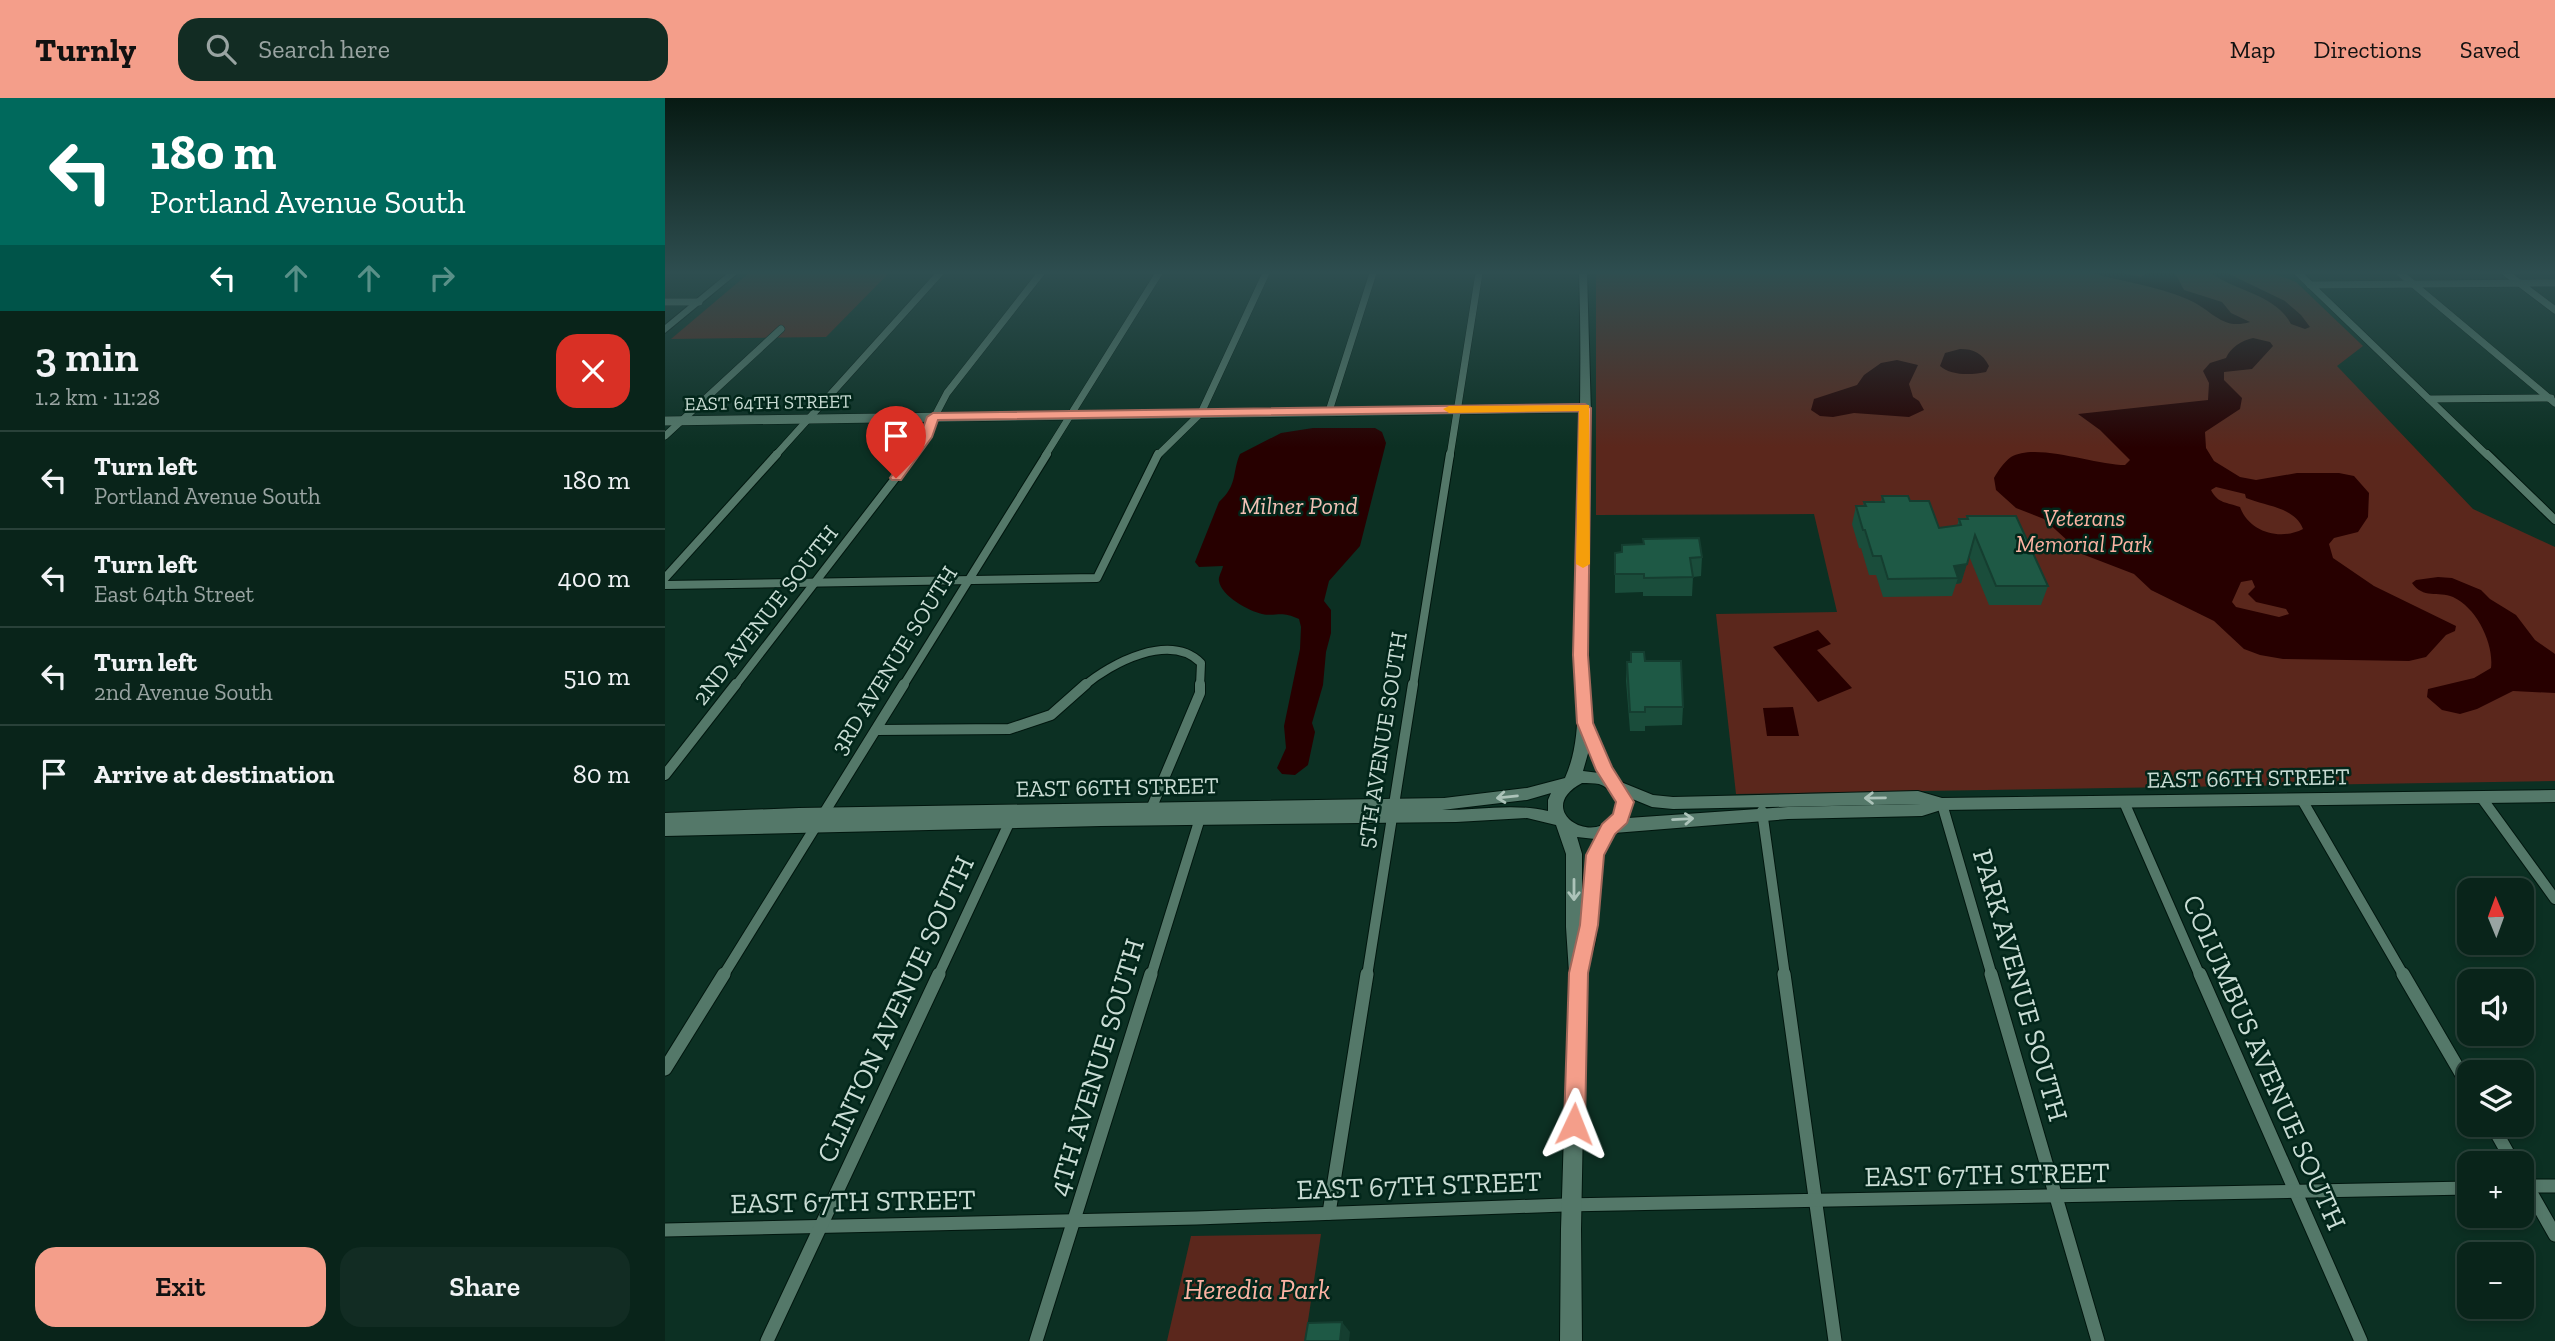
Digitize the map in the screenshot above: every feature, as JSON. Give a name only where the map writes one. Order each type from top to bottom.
[{"type":"main road","points":[[1571,1341],[1578,973],[1574,926],[1574,854],[1554,804],[1582,759],[1585,723],[1581,655],[1584,331]]},
{"type":"main road","points":[[1578,973],[1589,925],[1595,855],[1625,810],[1625,802],[1605,770],[1585,723]]},
{"type":"main road","points":[[1569,782],[1593,777],[1616,785]]},
{"type":"main road","name":"EAST 66TH STREET","points":[[1392,811],[1527,794],[1569,782]]},
{"type":"main road","name":"EAST 66TH STREET","points":[[1616,785],[1640,798],[1657,802],[1922,810],[1942,804],[2555,796]]},
{"type":"main road","name":"EAST 66TH STREET","points":[[1612,827],[1761,807]]},
{"type":"main road","name":"EAST 66TH STREET","points":[[1011,818],[1151,809],[1201,814]]},
{"type":"main road","name":"EAST 66TH STREET","points":[[665,819],[819,821],[1392,811],[1527,812],[1562,822]]},
{"type":"main road","name":"EAST 66TH STREET","points":[[665,830],[819,821]]},
{"type":"main road","points":[[1562,822],[1586,833],[1612,827]]},
{"type":"street","points":[[665,436],[779,331]]},
{"type":"street","points":[[665,578],[888,331]]},
{"type":"street","name":"2ND AVENUE SOUTH","points":[[665,775],[913,457],[947,393],[996,331]]},
{"type":"street","name":"3RD AVENUE SOUTH","points":[[665,1069],[1123,331]]},
{"type":"street","points":[[665,585],[1097,578],[1159,452],[1201,413],[1239,331]]},
{"type":"street","points":[[1329,411],[1355,331]]},
{"type":"street","name":"5TH AVENUE SOUTH","points":[[1329,1213],[1470,331]]},
{"type":"street","points":[[2358,331],[2555,520]]},
{"type":"street","points":[[2470,331],[2553,400]]},
{"type":"street","points":[[2429,399],[2553,400]]},
{"type":"street","name":"EAST 64TH STREET","points":[[665,421],[1585,408]]},
{"type":"street","points":[[876,730],[1017,728],[1061,709],[1085,685],[1126,656],[1147,651],[1189,654],[1201,663],[1200,693],[1151,809]]},
{"type":"street","points":[[2481,797],[2555,899]]},
{"type":"street","points":[[2302,800],[2457,1066]]},
{"type":"street","name":"COLUMBUS AVENUE SOUTH","points":[[2125,802],[2361,1341]]},
{"type":"street","name":"PARK AVENUE SOUTH","points":[[1942,804],[2098,1341]]},
{"type":"street","points":[[1761,807],[1835,1341]]},
{"type":"street","name":"4TH AVENUE SOUTH","points":[[1036,1341],[1201,814]]},
{"type":"street","name":"CLINTON AVENUE SOUTH","points":[[767,1341],[1011,818]]},
{"type":"street","points":[[2534,1184],[2555,1186]]},
{"type":"street","name":"EAST 67TH STREET","points":[[665,1230],[1572,1205],[2457,1188]]},
{"type":"street","points":[[2534,1201],[2555,1234]]},
{"type":"green space","points":[[680,331],[832,331],[826,337],[671,339]]},
{"type":"green space","name":"Veterans Memorial Park","points":[[1596,331],[2347,331],[2363,346],[2337,366],[2473,509],[2555,547],[2555,781],[1736,794],[1716,614],[1837,612],[1814,514],[1596,515]]},
{"type":"green space","name":"Heredia Park","points":[[1321,1234],[1305,1341],[1167,1341],[1191,1236]]},
{"type":"water","points":[[2253,338],[2270,342],[2273,346],[2252,369],[2224,372],[2224,380],[2242,398],[2240,409],[2205,432],[2206,448],[2214,461],[2240,477],[2256,480],[2297,473],[2339,473],[2354,476],[2369,493],[2368,517],[2358,532],[2334,538],[2329,544],[2333,558],[2374,586],[2456,626],[2455,631],[2446,635],[2426,657],[2409,661],[2283,659],[2244,649],[2214,621],[2151,590],[2134,574],[2082,554],[2044,519],[2016,508],[1996,490],[1994,478],[1999,470],[2011,457],[2022,453],[2050,453],[2125,465],[2130,460],[2100,430],[2078,414],[2208,400],[2209,383],[2203,371],[2210,363],[2226,358],[2234,348]],"holes":[[[2216,487],[2245,494],[2246,498],[2279,508],[2293,516],[2303,529],[2285,534],[2266,532],[2250,523],[2240,507],[2217,498],[2211,490]],[[2252,580],[2255,587],[2248,594],[2256,602],[2286,609],[2289,614],[2279,617],[2236,607],[2232,602],[2241,582]]]},
{"type":"water","points":[[1960,349],[1980,355],[1989,366],[1986,372],[1956,373],[1940,366],[1945,353]]},
{"type":"water","points":[[1897,360],[1918,365],[1909,384],[1913,397],[1924,410],[1909,417],[1854,413],[1833,417],[1820,416],[1811,410],[1814,399],[1857,385],[1864,375],[1881,363]]},
{"type":"water","name":"Milner Pond","points":[[1313,428],[1375,428],[1382,432],[1386,443],[1360,546],[1329,581],[1324,601],[1331,610],[1331,633],[1323,685],[1312,723],[1315,732],[1308,765],[1295,775],[1282,774],[1277,768],[1286,748],[1284,726],[1300,649],[1299,619],[1250,610],[1230,597],[1221,587],[1219,579],[1223,566],[1199,567],[1195,562],[1219,502],[1232,484],[1240,454],[1281,433]]},
{"type":"water","points":[[2438,577],[2452,578],[2481,590],[2516,615],[2535,640],[2555,654],[2555,693],[2513,691],[2477,709],[2460,714],[2442,710],[2427,697],[2428,689],[2474,678],[2491,668],[2487,638],[2469,609],[2453,597],[2426,593],[2412,583]]},
{"type":"water","points":[[1818,630],[1831,644],[1817,650],[1852,688],[1818,702],[1773,647]]},
{"type":"water","points":[[1793,707],[1799,736],[1767,736],[1763,708]]},
{"type":"building","points":[[1882,496],[1908,496],[1910,501],[1929,501],[1939,528],[1961,525],[1959,519],[1968,519],[1967,516],[2016,516],[2048,586],[1996,586],[1975,535],[1967,564],[1954,566],[1958,578],[1888,579],[1881,556],[1873,556],[1856,506],[1866,506],[1864,502],[1884,502]]},
{"type":"building","points":[[1699,538],[1702,557],[1690,558],[1693,577],[1644,578],[1644,574],[1615,574],[1615,553],[1622,552],[1622,545],[1644,544],[1643,539]]},
{"type":"building","points":[[1631,652],[1644,652],[1645,661],[1681,661],[1683,707],[1645,707],[1645,712],[1630,712],[1627,662],[1631,662]]},
{"type":"building","points":[[1342,1322],[1340,1341],[1305,1341],[1308,1323]]},
{"type":"slow traffic","points":[[1449,409],[1585,408],[1583,564]]},
{"type":"route","points":[[896,478],[926,437],[933,417],[1585,408],[1581,655],[1585,723],[1605,770],[1622,794],[1625,810],[1615,825],[1608,829],[1595,855],[1589,925],[1578,973],[1574,1124]]}]
